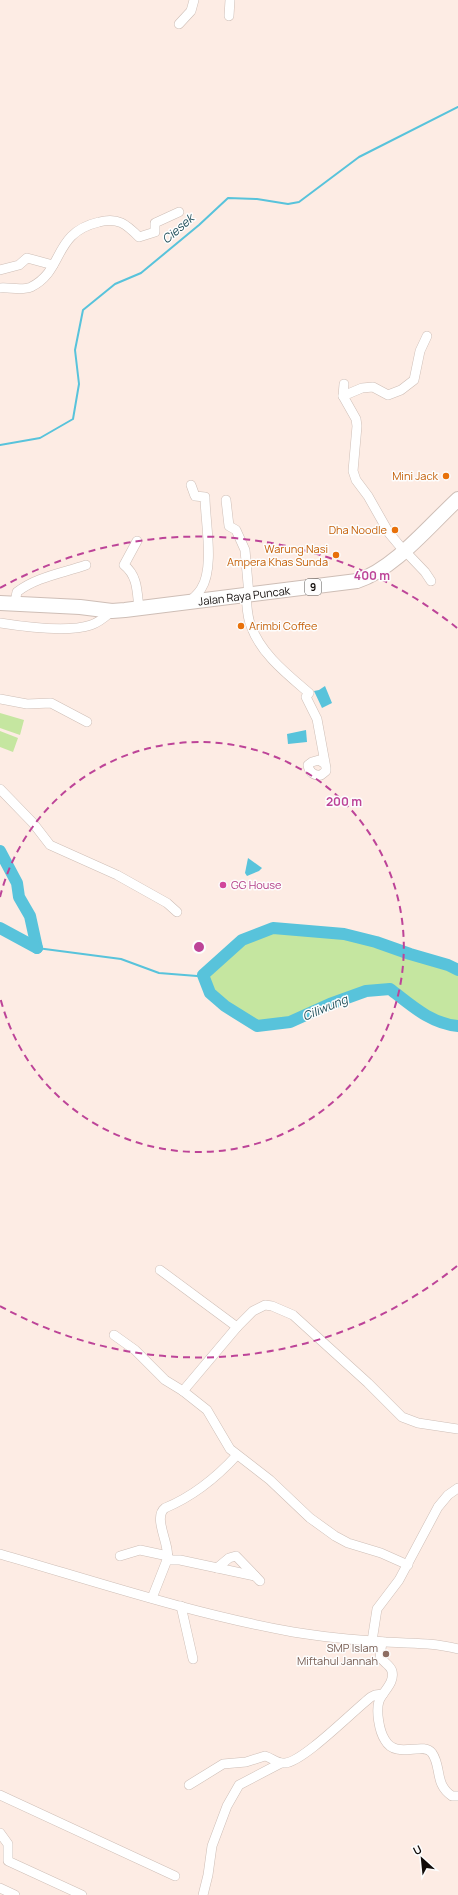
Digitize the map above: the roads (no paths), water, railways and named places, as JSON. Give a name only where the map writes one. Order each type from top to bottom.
[{"type":"highway","name":"Jalan Raya Puncak","points":[[0,603],[15,602],[112,611],[188,604],[357,581],[383,569],[458,499]]},
{"type":"street","points":[[179,24],[191,11],[194,0]]},
{"type":"street","points":[[230,0],[230,16]]},
{"type":"street","points":[[0,288],[30,286],[53,265],[64,243],[72,234],[86,225],[103,221],[117,220],[132,228],[139,237],[155,232],[156,223],[179,212]]},
{"type":"street","points":[[0,270],[19,265],[27,258],[53,265]]},
{"type":"street","points":[[343,396],[368,387],[376,388],[388,395],[401,390],[414,380],[420,351],[427,336]]},
{"type":"street","points":[[344,384],[343,396],[356,418],[357,426],[353,470],[356,480],[368,496],[389,533],[427,574],[430,581]]},
{"type":"street","points":[[188,604],[202,588],[208,565],[208,535],[205,520],[205,497],[195,496],[191,485]]},
{"type":"street","points":[[226,500],[229,526],[236,530],[245,550],[250,625],[259,643],[280,668],[309,693],[306,697],[317,719],[325,764]]},
{"type":"street","points":[[137,541],[124,565],[130,570],[136,581],[139,609]]},
{"type":"street","points":[[15,602],[17,592],[25,587],[42,579],[86,565]]},
{"type":"street","points":[[0,623],[44,628],[81,627],[98,622],[112,611]]},
{"type":"street","points":[[0,699],[27,704],[51,703],[87,722]]},
{"type":"street","points":[[0,789],[32,823],[50,845],[117,875],[167,903],[177,912]]},
{"type":"street","points":[[160,1270],[237,1327]]},
{"type":"street","points":[[183,1391],[237,1327],[258,1308],[265,1305],[277,1307],[293,1315],[368,1383],[402,1417],[418,1423],[458,1429]]},
{"type":"street","points":[[114,1335],[135,1350],[165,1380],[183,1391],[207,1410],[226,1445],[270,1480],[310,1518],[335,1536],[348,1543],[381,1553],[408,1565]]},
{"type":"street","points":[[152,1598],[168,1558],[160,1519],[161,1512],[165,1508],[200,1490],[219,1475],[237,1455]]},
{"type":"street","points":[[372,1641],[377,1609],[395,1586],[408,1565],[438,1507],[448,1495],[458,1488]]},
{"type":"street","points":[[120,1556],[140,1550],[258,1579],[238,1557],[234,1555],[228,1558],[217,1568]]},
{"type":"street","points":[[0,1554],[181,1606],[294,1632],[382,1642],[435,1645],[458,1649]]},
{"type":"street","points":[[181,1606],[193,1659]]},
{"type":"street","points":[[382,1642],[380,1657],[390,1667],[392,1672],[389,1686],[379,1702],[378,1710],[382,1732],[386,1742],[389,1745],[402,1750],[425,1749],[430,1751],[434,1757],[443,1787],[452,1796],[458,1796]]},
{"type":"street","points":[[203,1895],[208,1875],[212,1846],[227,1806],[239,1785],[281,1763],[295,1760],[333,1731],[371,1697],[378,1694],[383,1694]]},
{"type":"street","points":[[189,1785],[220,1766],[229,1763],[246,1762],[265,1756],[281,1763]]},
{"type":"street","points":[[0,1795],[175,1876]]},
{"type":"street","points":[[0,1833],[8,1844],[8,1861],[82,1895]]},
{"type":"street","points":[[0,1888],[15,1895]]},
{"type":"water","points":[[325,686],[332,703],[322,708],[314,691]]},
{"type":"water","points":[[306,730],[307,742],[288,744],[287,734]]},
{"type":"water","points":[[248,858],[262,868],[259,871],[247,876],[245,873]]},
{"type":"waterway","name":"Ciesek","points":[[0,445],[40,438],[73,419],[79,384],[75,350],[83,310],[115,284],[141,273],[199,225],[228,198],[257,199],[288,204],[299,202],[359,157],[458,107]]},
{"type":"waterway","points":[[0,851],[17,883],[19,897],[30,916],[37,948]]},
{"type":"waterway","points":[[0,928],[37,948]]},
{"type":"waterway","name":"Ciliwung","points":[[458,970],[448,965],[376,942],[344,934],[273,928],[242,940],[203,975],[210,993],[225,1006],[257,1026],[290,1022],[330,1004],[366,991],[390,989],[430,1018],[439,1022],[458,1026]]},
{"type":"waterway","name":"Ciliwung","points":[[37,948],[121,959],[159,973],[197,976],[203,975]]},
{"type":"place","name":"Mini Jack","points":[[446,476]]},
{"type":"place","name":"Dha Noodle","points":[[395,530]]},
{"type":"place","name":"Warung Nasi Ampera Khas Sunda","points":[[336,555]]},
{"type":"place","name":"Arimbi Coffee","points":[[241,626]]},
{"type":"place","name":"GG House","points":[[223,885]]},
{"type":"place","name":"SMP Islam Miftahul Jannah","points":[[386,1654]]}]
